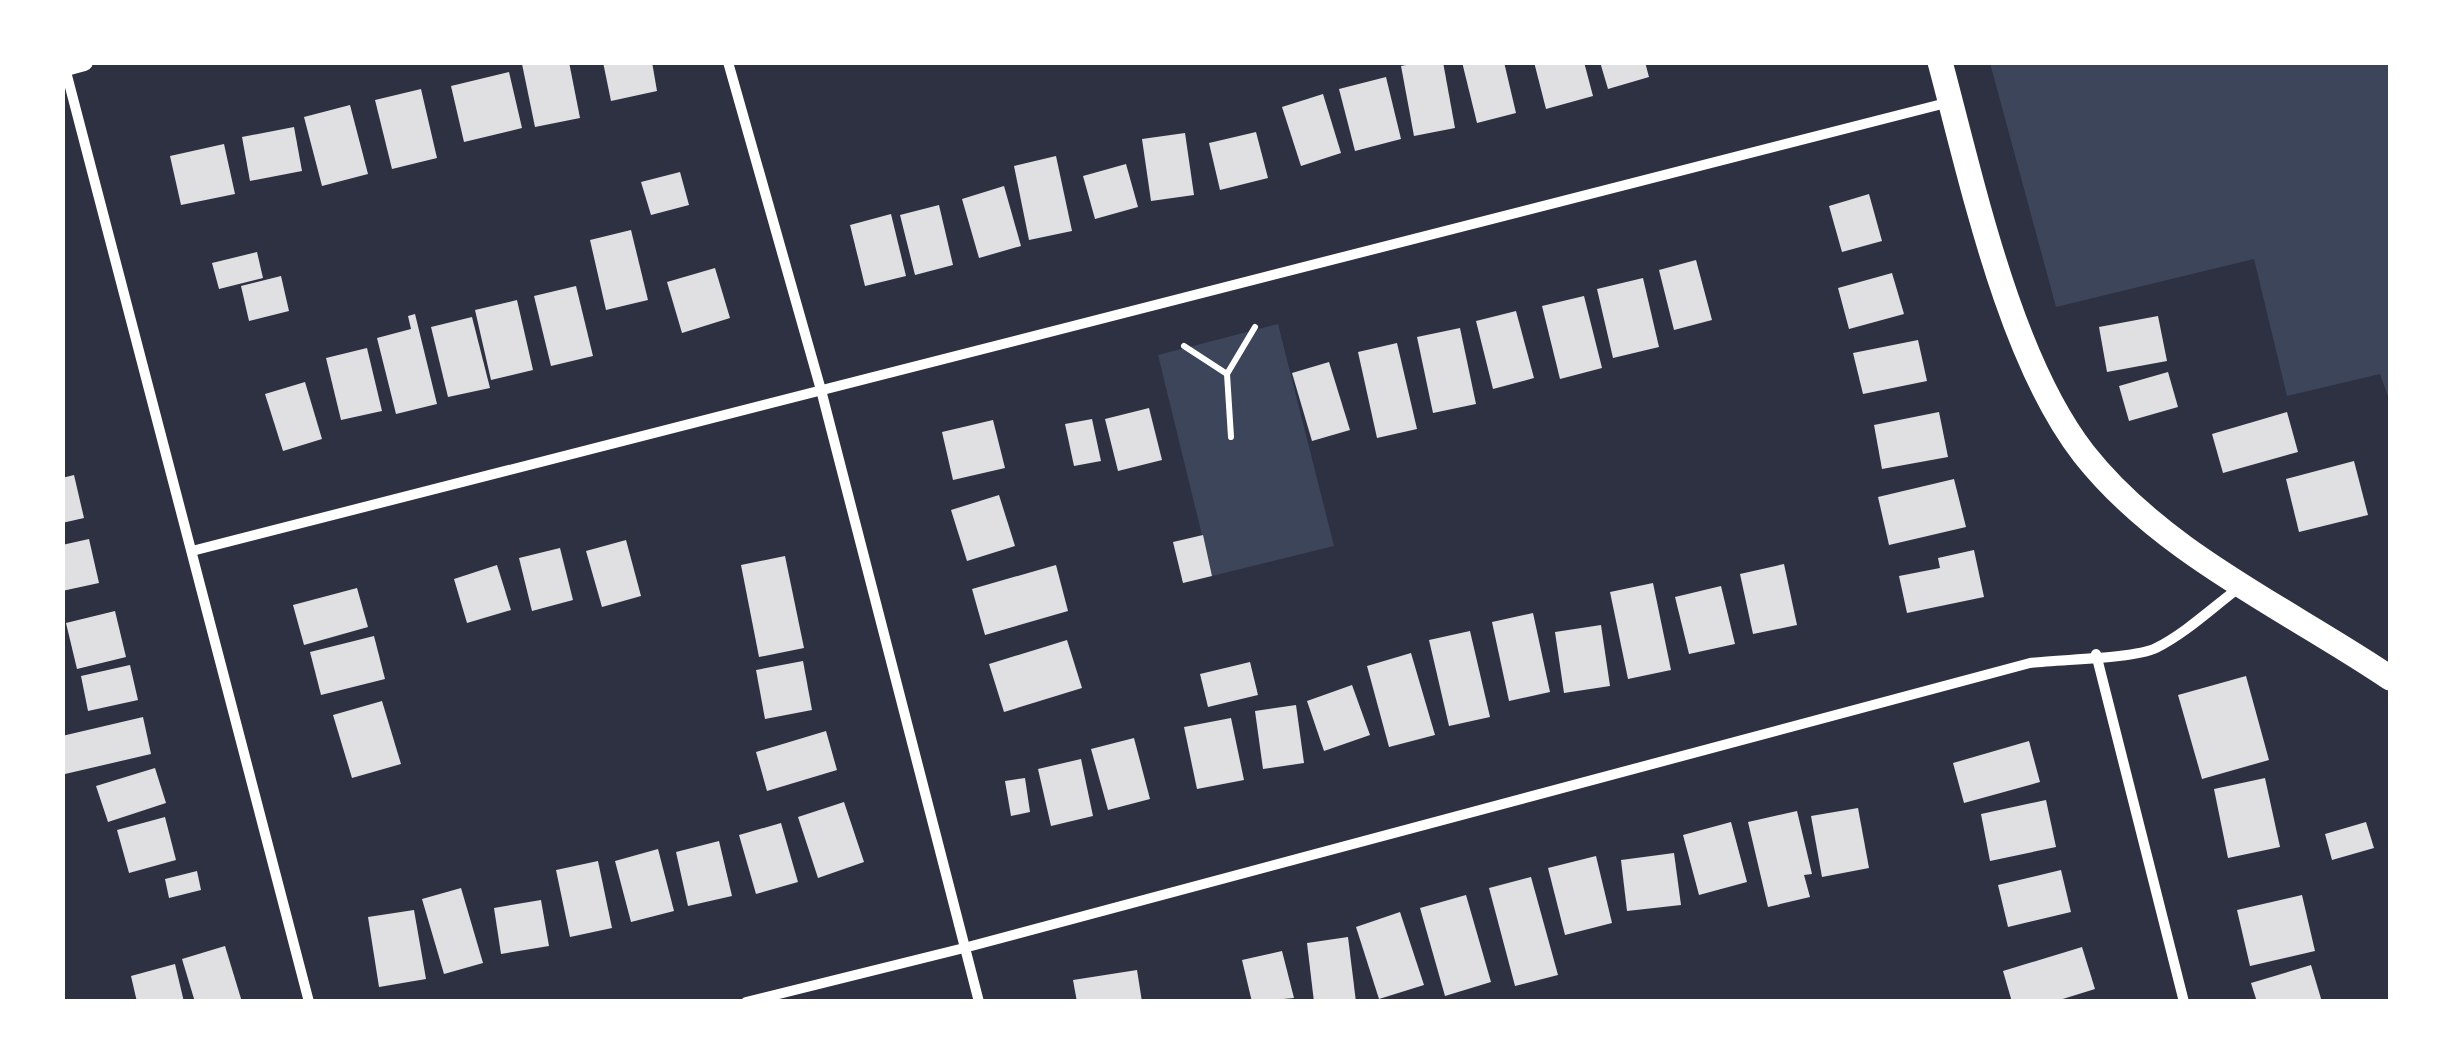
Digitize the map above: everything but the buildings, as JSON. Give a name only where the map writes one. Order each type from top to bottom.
[{"type":"main road","points":[[1940,62],[2019,334],[2047,396],[2084,453],[2116,488],[2242,586],[2390,678]]},
{"type":"street","points":[[84,62],[64,66],[309,1002]]},
{"type":"street","points":[[728,62],[821,390],[979,1002]]},
{"type":"street","points":[[192,551],[1951,102]]},
{"type":"street","points":[[746,1002],[964,948],[2030,663],[2096,654],[2130,656],[2156,648],[2242,586]]},
{"type":"street","points":[[2096,654],[2184,1002]]},
{"type":"path","points":[[1231,437],[1227,374],[1255,327]]},
{"type":"path","points":[[1184,346],[1227,374]]},
{"type":"shaded area","points":[[1990,63],[2390,63],[2390,402],[2380,374],[2287,396],[2254,259],[2056,307]]},
{"type":"shaded area","points":[[1278,324],[1334,546],[1212,576],[1158,355]]}]
